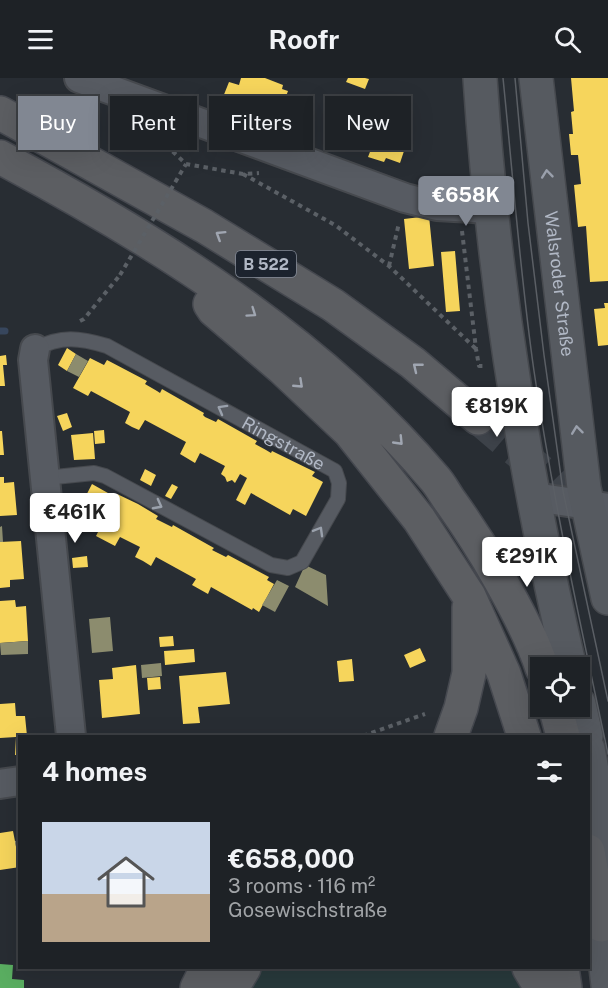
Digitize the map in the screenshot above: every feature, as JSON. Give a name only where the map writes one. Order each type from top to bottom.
[{"type":"highway","name":"B 522","points":[[0,113],[204,226],[333,305],[413,363],[478,418]]},
{"type":"highway","name":"B 522","points":[[0,157],[101,214],[187,267],[290,340],[356,396],[436,480],[480,544],[511,598],[537,657]]},
{"type":"highway","points":[[187,267],[214,310],[282,368],[350,432],[419,519],[469,596],[504,674],[524,735]]},
{"type":"highway","points":[[451,735],[461,708],[469,673],[469,596]]},
{"type":"highway","points":[[590,862],[601,925]]},
{"type":"highway","points":[[197,988],[206,969]]},
{"type":"highway","points":[[232,988],[243,969]]},
{"type":"highway","points":[[530,969],[541,988]]},
{"type":"highway","points":[[562,969],[565,988]]},
{"type":"main road","points":[[480,78],[476,208],[511,369],[534,497],[568,657]]},
{"type":"main road","name":"Walsroder Straße","points":[[536,78],[597,497],[607,585]]},
{"type":"main road","points":[[590,759],[597,796],[603,855],[601,925],[608,985]]},
{"type":"street","points":[[79,78],[405,198],[436,206],[476,208]]},
{"type":"street","name":"Ringstraße","points":[[35,349],[33,360],[71,735]]},
{"type":"street","points":[[534,497],[597,497]]},
{"type":"street","points":[[0,784],[18,781]]},
{"type":"lane","name":"Ringstraße","points":[[35,349],[47,342],[81,338],[107,346],[335,471],[339,483],[338,499],[302,562],[288,568],[271,565],[105,476],[94,473],[45,478]]},
{"type":"path","points":[[75,324],[84,319],[120,275],[186,164]]},
{"type":"path","points":[[243,174],[335,225],[389,266],[476,349]]},
{"type":"path","points":[[389,266],[405,198]]},
{"type":"path","points":[[476,208],[461,220],[479,366]]},
{"type":"path","points":[[366,735],[425,714]]},
{"type":"shaded area","points":[[262,969],[519,969],[531,988],[248,988]]},
{"type":"building: Homes","points":[[241,78],[265,78],[283,85],[282,89],[288,91],[286,96],[223,96],[229,82],[239,85]]},
{"type":"building: Homes","points":[[348,78],[369,79],[365,89],[346,82]]},
{"type":"building: Homes","points":[[571,78],[608,78],[608,281],[590,282],[586,226],[578,227],[574,185],[581,184],[578,155],[571,155],[569,134],[573,134],[571,112],[574,111]]},
{"type":"building: Homes","points":[[371,150],[404,150],[400,163],[386,158],[384,162],[368,157]]},
{"type":"building: Homes","points":[[429,216],[434,266],[409,269],[404,219]]},
{"type":"building: Homes","points":[[455,251],[460,311],[446,312],[441,252]]},
{"type":"building: Homes","points":[[604,303],[608,303],[608,345],[598,346],[594,309],[605,308]]},
{"type":"building: Homes","points":[[67,348],[76,354],[67,371],[58,365]]},
{"type":"building: Homes","points":[[6,355],[7,365],[3,365],[5,386],[0,386],[0,356]]},
{"type":"building: Homes","points":[[90,358],[104,365],[107,360],[147,381],[145,384],[160,393],[162,389],[204,413],[205,417],[216,422],[218,419],[257,441],[255,444],[271,453],[272,451],[315,472],[312,476],[323,482],[306,516],[293,509],[290,515],[251,493],[245,505],[236,500],[247,478],[240,474],[235,483],[232,480],[227,482],[221,474],[225,466],[200,453],[195,463],[180,454],[186,442],[145,420],[139,430],[132,427],[125,423],[130,412],[91,391],[88,396],[73,388]]},
{"type":"building: Homes","points":[[67,413],[72,427],[63,431],[57,416]]},
{"type":"building: Homes","points":[[104,430],[105,443],[95,444],[94,431]]},
{"type":"building: Homes","points":[[0,431],[2,431],[4,455],[0,455]]},
{"type":"building: Homes","points":[[93,433],[95,459],[74,460],[71,435]]},
{"type":"building: Homes","points":[[145,469],[156,475],[151,486],[140,480]]},
{"type":"building: Homes","points":[[0,477],[4,477],[4,483],[14,482],[17,515],[0,516]]},
{"type":"building: Homes","points":[[92,484],[115,497],[117,494],[138,504],[158,516],[156,519],[172,527],[173,525],[214,548],[212,550],[226,557],[228,555],[269,577],[267,580],[274,584],[259,612],[211,587],[208,594],[192,585],[196,579],[156,557],[151,566],[135,557],[140,547],[120,537],[115,546],[96,536],[99,530],[75,517]]},
{"type":"building: Homes","points":[[172,484],[178,487],[171,499],[165,496]]},
{"type":"building: Homes","points":[[21,541],[24,579],[10,580],[10,587],[0,588],[0,542]]},
{"type":"building: Homes","points":[[87,556],[88,567],[73,568],[72,558]]},
{"type":"building: Homes","points":[[15,600],[16,607],[26,606],[28,641],[0,643],[0,601]]},
{"type":"building: Homes","points":[[173,636],[174,646],[160,647],[159,637]]},
{"type":"building: Homes","points":[[420,648],[426,661],[410,668],[404,655]]},
{"type":"building: Homes","points":[[194,649],[195,662],[165,665],[164,651]]},
{"type":"building: Homes","points":[[352,659],[354,681],[339,682],[337,661]]},
{"type":"building: Homes","points":[[136,665],[140,714],[102,718],[99,680],[113,679],[112,668]]},
{"type":"building: Homes","points":[[226,672],[230,704],[198,707],[200,723],[183,724],[179,676]]},
{"type":"building: Homes","points":[[160,677],[161,689],[148,690],[147,678]]},
{"type":"building: Homes","points":[[15,703],[16,716],[25,716],[27,735],[18,735],[18,755],[15,755],[16,737],[0,738],[0,704]]},
{"type":"building: Homes","points":[[13,831],[18,867],[0,870],[0,833]]},
{"type":"building: Public","points":[[0,964],[13,965],[12,979],[24,980],[24,988],[0,988]]},
{"type":"building: Industry","points":[[76,354],[88,361],[79,377],[67,371]]},
{"type":"building: Industry","points":[[2,526],[3,542],[0,542],[0,527]]},
{"type":"building: Industry","points":[[305,565],[326,575],[328,606],[295,587]]},
{"type":"building: Industry","points":[[277,580],[289,586],[275,612],[262,605]]},
{"type":"building: Industry","points":[[110,617],[113,651],[92,653],[89,619]]},
{"type":"building: Industry","points":[[28,641],[28,654],[1,655],[0,643]]},
{"type":"building: Industry","points":[[161,663],[162,676],[142,678],[141,665]]},
{"type":"building: Industry","points":[[18,840],[18,859],[15,841]]},
{"type":"waterway","points":[[0,331],[5,331]]},
{"type":"tunnel","points":[[478,418],[548,477],[588,518]]},
{"type":"tram line","points":[[503,78],[534,371],[559,515],[608,754]]},
{"type":"tram line","points":[[515,78],[528,223],[563,491],[608,701]]}]
